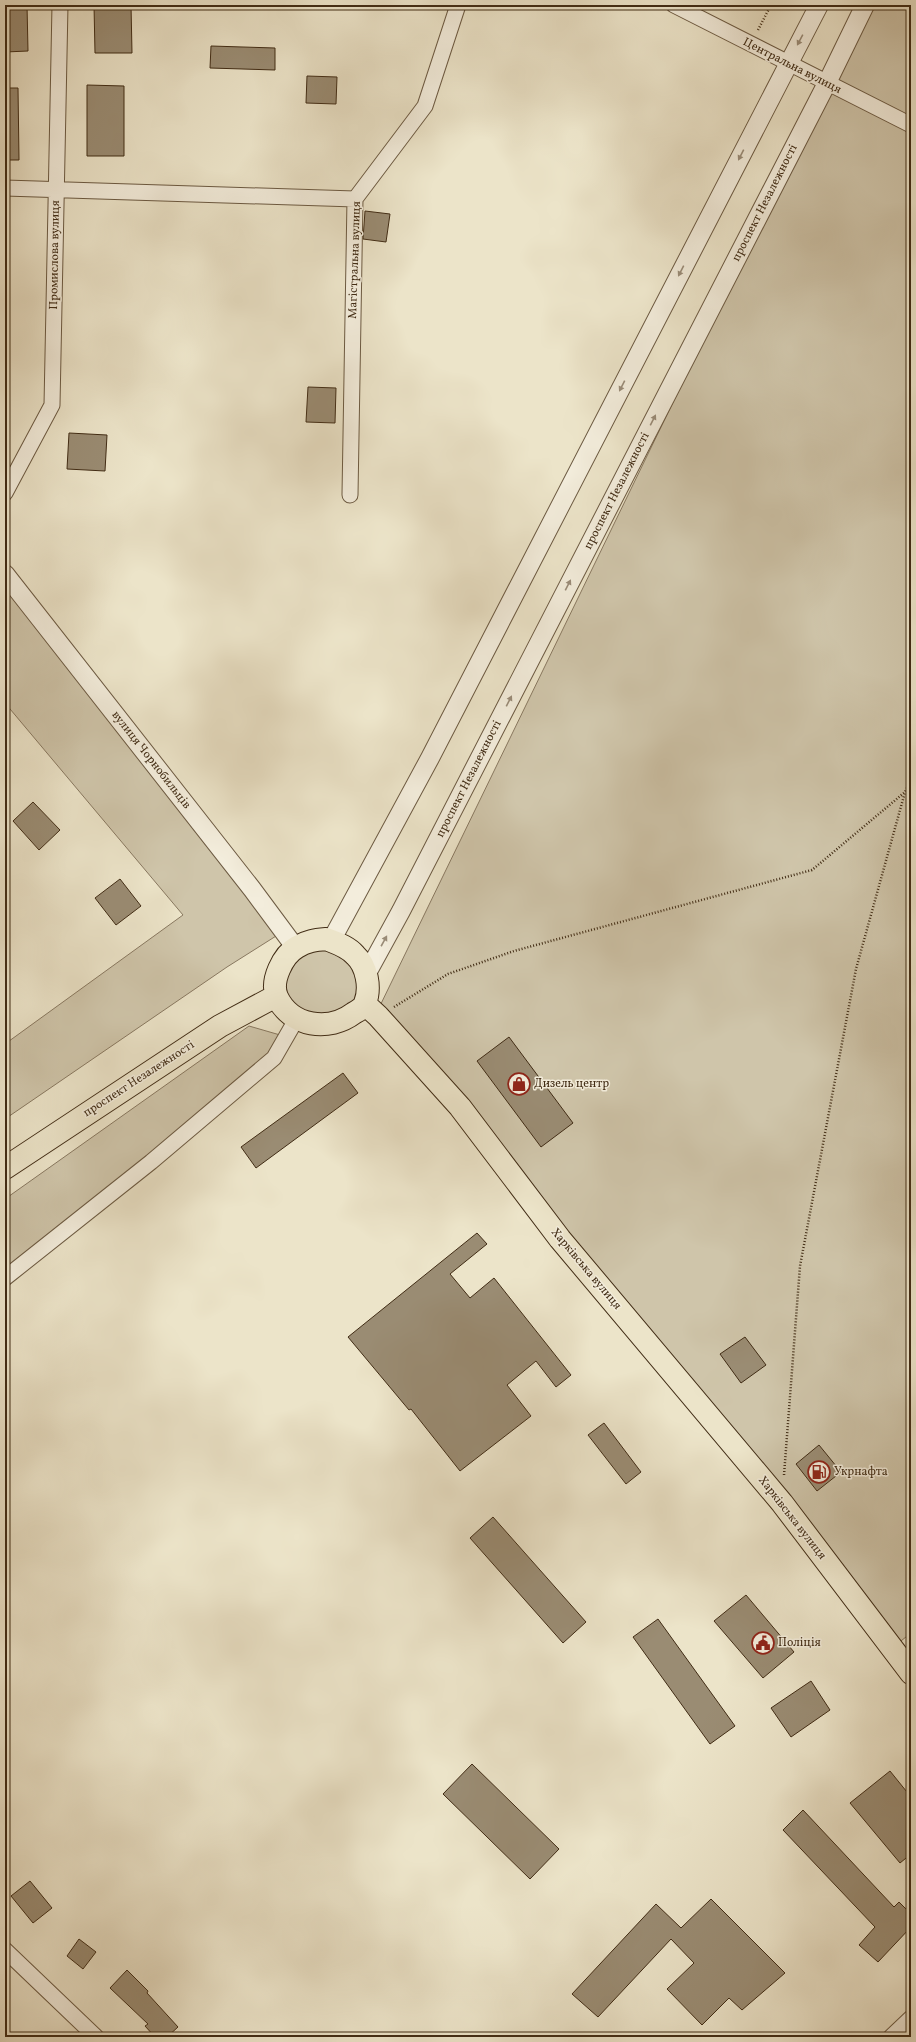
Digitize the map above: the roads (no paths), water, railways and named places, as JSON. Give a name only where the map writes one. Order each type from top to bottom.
[{"type":"main road","points":[[326,939],[331,941],[344,946],[356,954],[364,966],[372,1010],[323,1026],[304,1022],[289,1014],[276,996],[275,981],[281,964],[295,948],[310,940],[326,939]]},
{"type":"main road","name":"проспект Незалежності","points":[[5,1168],[220,1026],[276,996]]},
{"type":"main road","name":"Харківська вулиця","points":[[372,1010],[460,1107],[560,1239],[782,1503],[911,1673]]},
{"type":"street","name":"Промислова вулиця","points":[[5,493],[52,405],[60,5]]},
{"type":"street","name":"Магістральна вулиця","points":[[350,495],[355,199],[425,106],[458,5]]},
{"type":"street","name":"Центральна вулиця","points":[[674,5],[827,84],[911,125]]},
{"type":"street","points":[[331,941],[430,758],[819,5]]},
{"type":"street","name":"проспект Незалежності","points":[[366,975],[827,84],[865,5]]},
{"type":"street","points":[[5,188],[355,199]]},
{"type":"street","name":"вулиця Чорнобильців","points":[[5,574],[252,888],[295,948]]},
{"type":"street","points":[[5,1278],[151,1162],[274,1058],[297,1018]]},
{"type":"street","points":[[5,1950],[96,2037]]},
{"type":"street","points":[[891,2037],[911,2018]]},
{"type":"place","name":"Дизель центр","points":[[519,1084]]},
{"type":"place","name":"Укрнафта","points":[[819,1472]]},
{"type":"place","name":"Поліція","points":[[763,1643]]}]
